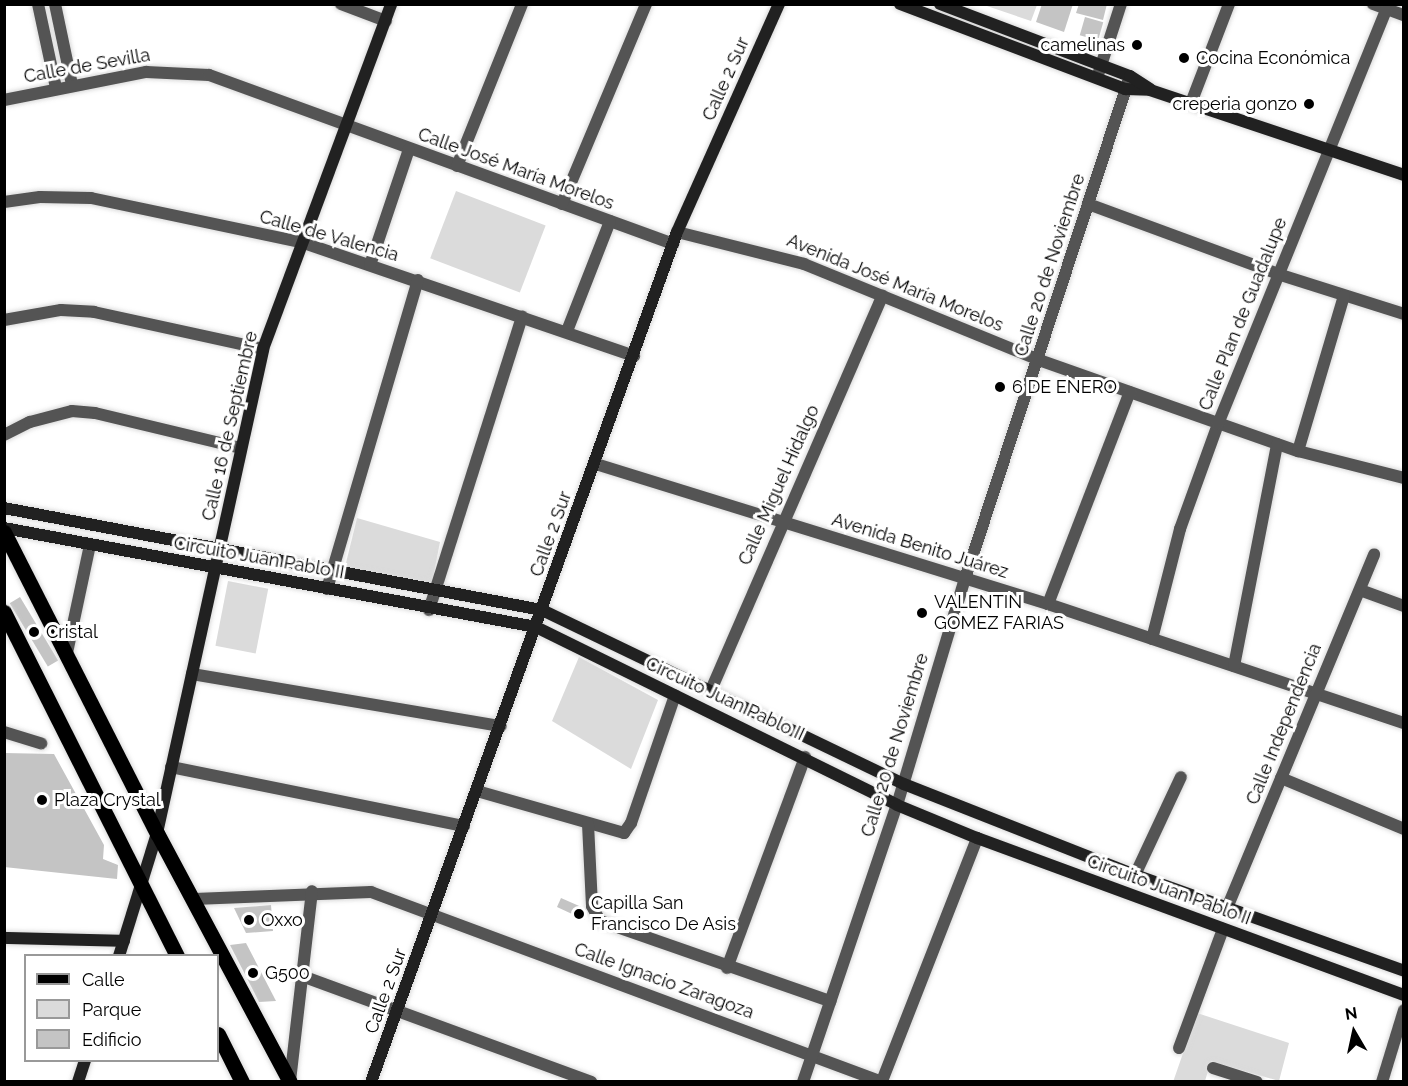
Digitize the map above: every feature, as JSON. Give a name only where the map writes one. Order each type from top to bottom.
[{"type":"main road","name":"Calle 16 de Septiembre","points":[[120,954],[157,834],[263,349],[391,4]]},
{"type":"main road","name":"Calle 2 Sur","points":[[371,1082],[596,464],[675,238],[779,4]]},
{"type":"main road","points":[[900,4],[1125,89],[1150,90],[1404,175]]},
{"type":"main road","points":[[946,6],[1130,76],[1150,90]]},
{"type":"main road","name":"Circuito Juan Pablo II","points":[[4,508],[332,568],[542,610],[904,784],[1135,875],[1404,971]]},
{"type":"main road","points":[[4,530],[68,653],[157,834],[290,1081]]},
{"type":"main road","name":"Circuito Juan Pablo II","points":[[4,530],[429,610],[536,627],[805,757],[897,805],[977,838],[1404,995]]},
{"type":"main road","points":[[4,612],[176,954]]},
{"type":"main road","points":[[4,938],[124,941]]},
{"type":"main road","points":[[219,1036],[242,1082]]},
{"type":"main road","points":[[78,1082],[84,1062]]},
{"type":"street","points":[[38,4],[56,88]]},
{"type":"street","points":[[55,4],[72,85]]},
{"type":"street","points":[[341,4],[386,21]]},
{"type":"street","points":[[457,166],[522,4]]},
{"type":"street","points":[[562,204],[646,4]]},
{"type":"street","points":[[1097,79],[1121,4]]},
{"type":"street","points":[[1191,103],[1229,4]]},
{"type":"street","points":[[1373,4],[1404,15]]},
{"type":"street","points":[[943,22],[946,6]]},
{"type":"street","name":"Calle Plan de Guadalupe","points":[[1152,639],[1180,529],[1218,424],[1281,275],[1328,148],[1386,10]]},
{"type":"street","name":"Calle de Sevilla","points":[[4,100],[146,72],[209,75],[238,83],[347,127]]},
{"type":"street","name":"Calle 20 de Noviembre","points":[[804,1082],[904,784],[965,579],[1039,360],[1130,76]]},
{"type":"street","name":"Calle José María Morelos","points":[[347,127],[610,221],[675,238]]},
{"type":"street","points":[[370,265],[409,149]]},
{"type":"street","name":"Calle de Valencia","points":[[4,202],[40,197],[91,198],[304,243],[567,331],[634,356]]},
{"type":"street","points":[[1088,204],[1281,275],[1404,314]]},
{"type":"street","points":[[567,331],[610,221]]},
{"type":"street","name":"Avenida José María Morelos","points":[[675,238],[774,254],[1039,360],[1218,424],[1298,451],[1404,478]]},
{"type":"street","points":[[327,589],[418,280]]},
{"type":"street","name":"Calle Miguel Hidalgo","points":[[711,690],[882,296]]},
{"type":"street","points":[[1298,451],[1344,296]]},
{"type":"street","points":[[4,320],[61,310],[94,312],[263,349]]},
{"type":"street","points":[[429,610],[522,316]]},
{"type":"street","points":[[1048,604],[1130,392]]},
{"type":"street","points":[[4,435],[30,422],[72,411],[95,413],[241,448]]},
{"type":"street","points":[[1233,666],[1277,444]]},
{"type":"street","name":"Avenida Benito Juárez","points":[[596,464],[1048,604],[1404,723]]},
{"type":"street","points":[[68,653],[90,545]]},
{"type":"street","name":"Calle Independencia","points":[[1227,908],[1374,554]]},
{"type":"street","points":[[1359,590],[1404,606]]},
{"type":"street","points":[[192,674],[501,726]]},
{"type":"street","points":[[477,790],[618,833],[628,830],[675,695]]},
{"type":"street","points":[[4,732],[41,743]]},
{"type":"street","points":[[727,968],[805,757]]},
{"type":"street","points":[[171,767],[464,826]]},
{"type":"street","points":[[1135,875],[1181,777]]},
{"type":"street","points":[[1281,778],[1404,829]]},
{"type":"street","points":[[588,824],[594,915],[600,921],[727,968],[830,1001]]},
{"type":"street","points":[[882,1081],[977,838]]},
{"type":"street","points":[[290,1081],[312,891]]},
{"type":"street","name":"Calle Ignacio Zaragoza","points":[[194,899],[312,891],[371,892],[882,1081]]},
{"type":"street","points":[[1179,1048],[1223,929]]},
{"type":"street","points":[[302,976],[399,1010],[568,1078],[591,1082]]},
{"type":"street","points":[[1382,1082],[1404,1010]]},
{"type":"street","points":[[1213,1068],[1257,1082]]},
{"type":"green space","points":[[1037,4],[1031,21],[984,5]]},
{"type":"green space","points":[[456,191],[546,225],[520,293],[430,258]]},
{"type":"green space","points":[[357,518],[440,542],[432,583],[345,567]]},
{"type":"green space","points":[[228,581],[268,589],[256,654],[215,646]]},
{"type":"green space","points":[[579,657],[658,700],[631,769],[552,721]]},
{"type":"green space","points":[[1197,1013],[1289,1043],[1279,1081],[1211,1061],[1205,1081],[1173,1082]]},
{"type":"building","points":[[1042,4],[1073,4],[1064,32],[1036,22]]},
{"type":"building","points":[[1079,4],[1107,4],[1103,20],[1076,13]]},
{"type":"building","points":[[1085,17],[1103,22],[1098,41],[1080,35]]},
{"type":"building","name":"Cristal","points":[[20,597],[58,660],[48,667],[10,603]]},
{"type":"building","name":"Plaza Crystal","points":[[4,753],[54,754],[104,845],[103,859],[118,865],[117,879],[4,867]]},
{"type":"building","name":"Capilla San Francisco De Asis","points":[[561,898],[586,909],[585,920],[557,907]]},
{"type":"building","points":[[271,905],[273,931],[246,933],[234,908]]},
{"type":"building","name":"G500","points":[[246,943],[276,1001],[259,1002],[230,945]]},
{"type":"place","name":"camelinas","points":[[1137,45]]},
{"type":"place","name":"Cocina Económica","points":[[1184,58]]},
{"type":"place","name":"creperia gonzo","points":[[1309,104]]},
{"type":"place","name":"6 DE ENERO","points":[[1000,387]]},
{"type":"place","name":"VALENTIN GOMEZ FARIAS","points":[[922,613]]},
{"type":"place","name":"Cristal","points":[[34,632]]},
{"type":"place","name":"Plaza Crystal","points":[[42,800]]},
{"type":"place","name":"Capilla San Francisco De Asis","points":[[579,914]]},
{"type":"place","name":"Oxxo","points":[[249,920]]},
{"type":"place","name":"G500","points":[[253,973]]}]
